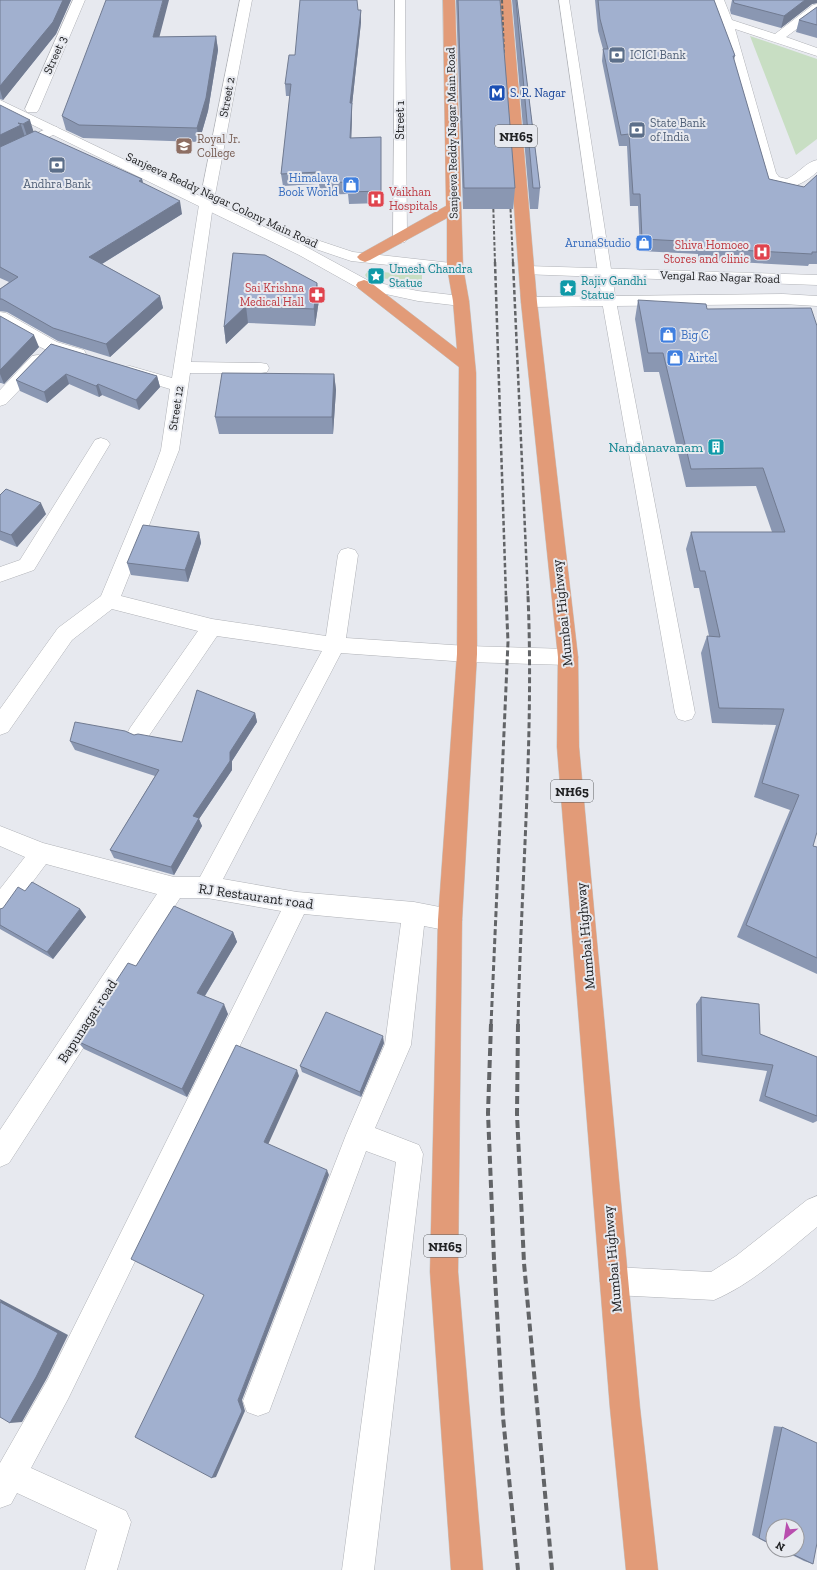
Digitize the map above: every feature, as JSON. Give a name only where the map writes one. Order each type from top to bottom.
[{"type":"highway","name":"Sanjeeva Reddy Nagar Main Road","points":[[449,0],[455,267]]},
{"type":"highway","name":"NH65","points":[[505,0],[527,272],[528,302]]},
{"type":"highway","points":[[359,257],[400,239],[454,208]]},
{"type":"highway","name":"NH65","points":[[455,267],[461,300],[468,373],[467,654],[450,920],[444,1272],[467,1570]]},
{"type":"highway","points":[[364,285],[467,365]]},
{"type":"highway","name":"Mumbai Highway","points":[[528,302],[568,657],[568,747],[625,1408],[642,1570]]},
{"type":"street","name":"Street 3","points":[[32,110],[79,0]]},
{"type":"street","name":"Street 2","points":[[207,200],[246,0]]},
{"type":"street","points":[[718,0],[727,22],[768,172],[774,180],[782,183],[790,182],[802,177],[817,164]]},
{"type":"street","points":[[777,38],[817,8]]},
{"type":"street","points":[[727,22],[817,52]]},
{"type":"street","name":"Sanjeeva Reddy Nagar Colony Main Road","points":[[0,93],[207,200],[364,285],[418,296],[461,300]]},
{"type":"street","name":"Sanjeeva Reddy Nagar Colony Main Road","points":[[0,104],[49,131],[207,200],[313,244],[359,257],[455,267]]},
{"type":"street","points":[[0,157],[49,131]]},
{"type":"street","name":"Street 12","points":[[109,601],[170,450],[207,200]]},
{"type":"street","points":[[341,273],[359,257]]},
{"type":"street","name":"Vengal Rao Nagar Road","points":[[527,272],[604,273],[737,279],[817,280]]},
{"type":"street","name":"Vengal Rao Nagar Road","points":[[528,302],[783,298],[817,301]]},
{"type":"street","points":[[0,317],[51,346],[89,358]]},
{"type":"street","points":[[0,400],[51,346]]},
{"type":"street","points":[[119,367],[180,386]]},
{"type":"street","points":[[182,368],[260,368]]},
{"type":"street","points":[[0,575],[27,565],[100,444]]},
{"type":"street","points":[[207,887],[335,645],[348,555]]},
{"type":"street","points":[[0,726],[65,634],[109,601],[212,627],[335,645],[467,654],[568,657]]},
{"type":"street","points":[[138,734],[212,627]]},
{"type":"street","name":"RJ Restaurant road","points":[[0,836],[41,853],[174,888],[207,887],[297,903],[414,913],[450,920]]},
{"type":"street","points":[[0,907],[41,853]]},
{"type":"street","name":"Bapunagar road","points":[[0,1154],[174,888]]},
{"type":"street","points":[[101,1570],[115,1522],[5,1483],[58,1389],[297,903]]},
{"type":"street","points":[[258,1401],[359,1136],[398,1045],[414,913]]},
{"type":"street","points":[[358,1570],[410,1154],[359,1136]]},
{"type":"street","points":[[614,1281],[714,1286],[746,1266],[817,1210]]},
{"type":"lane","name":"Street 1","points":[[400,0],[400,239]]},
{"type":"lane","points":[[564,0],[608,301],[685,713]]},
{"type":"green space","points":[[750,36],[817,59],[817,139],[796,155]]},
{"type":"green space","points":[[368,271],[422,275],[422,280],[367,278],[365,275]]},
{"type":"building","points":[[0,0],[63,0],[53,22],[0,86]]},
{"type":"building","points":[[106,0],[163,0],[153,37],[216,36],[206,98],[197,128],[79,125],[62,116]]},
{"type":"building","points":[[300,0],[357,0],[358,10],[361,10],[350,103],[352,103],[350,138],[381,137],[381,191],[348,192],[348,182],[319,183],[319,172],[281,174],[291,84],[285,84],[289,55],[295,55]]},
{"type":"building","points":[[458,0],[500,0],[515,188],[464,188]]},
{"type":"building","points":[[517,0],[540,188],[533,188]]},
{"type":"building","points":[[598,0],[714,0],[735,56],[733,56],[769,179],[804,187],[817,175],[817,252],[812,252],[812,254],[701,248],[701,242],[642,239],[640,194],[633,194],[629,134],[621,135],[603,49],[608,49],[600,19]]},
{"type":"building","points":[[733,0],[805,0],[784,16],[734,3]]},
{"type":"building","points":[[817,7],[817,25],[799,20]]},
{"type":"building","points":[[0,105],[30,120],[23,124],[18,123],[21,125],[0,135]]},
{"type":"building","points":[[35,131],[142,179],[139,181],[180,201],[89,257],[160,296],[106,344],[53,328],[0,299],[0,289],[18,277],[0,267],[0,147]]},
{"type":"building","points":[[233,253],[265,255],[317,283],[314,309],[246,306],[224,327]]},
{"type":"building","points":[[638,300],[706,304],[707,309],[811,308],[817,326],[817,832],[813,846],[817,847],[817,958],[746,925],[799,795],[762,783],[784,709],[719,708],[707,636],[720,637],[705,571],[700,571],[691,532],[785,532],[763,468],[691,469],[663,353],[648,353]]},
{"type":"building","points":[[0,316],[34,335],[0,370]]},
{"type":"building","points":[[51,344],[157,376],[136,400],[98,384],[96,386],[66,374],[44,392],[16,380]]},
{"type":"building","points":[[222,373],[334,374],[332,417],[215,417]]},
{"type":"building","points":[[6,489],[41,503],[11,535],[0,531],[0,495]]},
{"type":"building","points":[[143,525],[199,532],[185,570],[127,563]]},
{"type":"building","points":[[197,690],[255,713],[230,752],[230,761],[193,816],[199,818],[171,867],[110,850],[159,770],[70,741],[75,722],[125,731],[134,735],[138,734],[182,742]]},
{"type":"building","points":[[32,882],[80,909],[47,952],[0,925],[0,909],[3,908],[18,887],[25,891]]},
{"type":"building","points":[[174,906],[233,932],[197,993],[224,1004],[182,1089],[77,1041],[128,963],[136,966]]},
{"type":"building","points":[[701,997],[759,1004],[760,1034],[817,1057],[817,1116],[765,1096],[773,1065],[702,1055]]},
{"type":"building","points":[[326,1012],[383,1036],[360,1092],[300,1066]]},
{"type":"building","points":[[236,1045],[297,1070],[264,1142],[327,1170],[238,1400],[242,1411],[212,1478],[135,1437],[204,1295],[131,1259]]},
{"type":"building","points":[[0,1302],[58,1333],[36,1377],[10,1423],[0,1417]]},
{"type":"building","points":[[782,1427],[817,1443],[817,1543],[813,1564],[801,1558],[805,1558],[805,1518],[765,1518],[765,1541],[759,1538]]},
{"type":"railway","points":[[502,0],[504,54]]},
{"type":"railway","points":[[493,198],[495,263]]},
{"type":"railway","points":[[510,198],[513,263]]},
{"type":"railway","points":[[495,262],[506,597]]},
{"type":"railway","points":[[513,262],[528,597]]},
{"type":"railway","points":[[491,1025],[508,642],[506,596]]},
{"type":"railway","points":[[518,1025],[528,757],[528,596]]},
{"type":"railway","points":[[491,1024],[488,1113],[494,1260],[503,1417],[518,1570]]},
{"type":"railway","points":[[518,1024],[517,1114],[524,1263],[552,1570]]},
{"type":"place","name":"ICICI Bank","points":[[617,55]]},
{"type":"place","name":"S. R. Nagar","points":[[497,93]]},
{"type":"place","name":"State Bank of India","points":[[637,130]]},
{"type":"place","name":"Royal Jr. College","points":[[184,146]]},
{"type":"place","name":"Andhra Bank","points":[[57,165]]},
{"type":"place","name":"Himalaya Book World","points":[[351,185]]},
{"type":"place","name":"Vaikhan Hospitals","points":[[376,199]]},
{"type":"place","name":"ArunaStudio","points":[[644,243]]},
{"type":"place","name":"Shiva Homoeo Stores and clinic","points":[[762,252]]},
{"type":"place","name":"Umesh Chandra Statue","points":[[376,276]]},
{"type":"place","name":"Rajiv Gandhi Statue","points":[[568,288]]},
{"type":"place","name":"Sai Krishna Medical Hall","points":[[317,295]]},
{"type":"place","name":"Big C","points":[[668,335]]},
{"type":"place","name":"Airtel","points":[[675,358]]},
{"type":"place","name":"Nandanavanam","points":[[716,447]]}]
